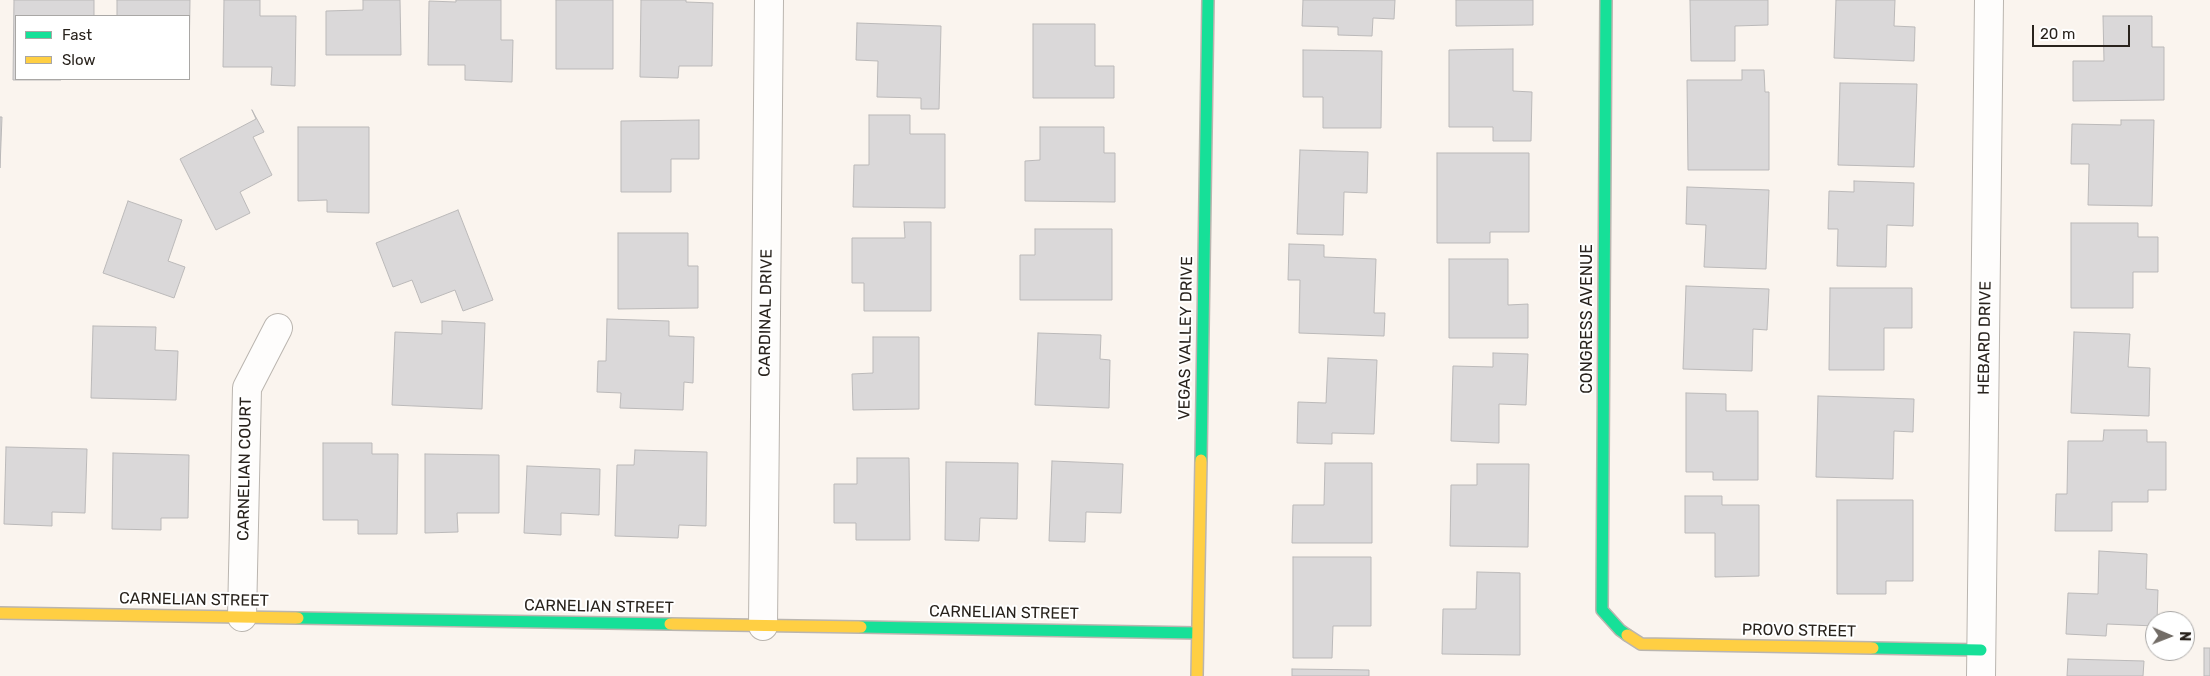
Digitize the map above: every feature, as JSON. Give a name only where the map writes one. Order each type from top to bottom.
[{"type":"street","name":"CARDINAL DRIVE","points":[[763,626],[769,0]]},
{"type":"street","name":"VEGAS VALLEY DRIVE","points":[[1197,676],[1208,0]]},
{"type":"street","name":"CONGRESS AVENUE","points":[[1606,0],[1602,610],[1620,630]]},
{"type":"street","name":"HEBARD DRIVE","points":[[1981,663],[1988,0]]},
{"type":"street","name":"CARNELIAN COURT","points":[[242,617],[247,388],[278,328]]},
{"type":"street","name":"CARNELIAN STREET","points":[[0,613],[1197,633]]},
{"type":"street","name":"PROVO STREET","points":[[1620,630],[1641,644],[1981,663]]},
{"type":"building","points":[[14,0],[94,0],[94,15],[15,15],[15,80],[13,80]]},
{"type":"building","points":[[117,0],[190,0],[190,15],[117,15]]},
{"type":"building","points":[[224,0],[260,0],[260,16],[296,16],[295,86],[271,85],[272,67],[223,67]]},
{"type":"building","points":[[363,0],[400,0],[401,55],[326,55],[326,11],[363,10]]},
{"type":"building","points":[[456,0],[501,0],[501,40],[513,40],[512,82],[465,80],[465,65],[428,65],[429,1],[456,2]]},
{"type":"building","points":[[556,0],[613,0],[613,69],[556,69]]},
{"type":"building","points":[[641,0],[686,0],[686,2],[713,3],[712,66],[679,66],[678,78],[640,77]]},
{"type":"building","points":[[1303,0],[1395,0],[1394,19],[1373,18],[1372,36],[1338,35],[1338,27],[1302,26]]},
{"type":"building","points":[[1456,0],[1533,0],[1533,25],[1456,26]]},
{"type":"building","points":[[1690,0],[1768,0],[1768,25],[1735,26],[1735,61],[1691,61]]},
{"type":"building","points":[[1836,0],[1895,0],[1894,26],[1915,27],[1914,61],[1834,58]]},
{"type":"building","points":[[2103,16],[2152,16],[2152,47],[2164,47],[2164,100],[2073,101],[2073,61],[2104,61]]},
{"type":"building","points":[[857,23],[941,26],[939,109],[921,109],[921,98],[877,97],[878,61],[856,60]]},
{"type":"building","points":[[1033,24],[1095,24],[1095,66],[1114,66],[1114,98],[1033,98]]},
{"type":"building","points":[[1513,49],[1513,91],[1532,92],[1531,141],[1493,141],[1493,127],[1449,127],[1449,50]]},
{"type":"building","points":[[1303,50],[1382,51],[1381,128],[1323,128],[1323,97],[1303,97]]},
{"type":"building","points":[[1742,70],[1764,70],[1765,92],[1769,92],[1769,170],[1688,170],[1687,80],[1742,80]]},
{"type":"building","points":[[1840,83],[1917,84],[1914,167],[1838,165]]},
{"type":"building","points":[[252,110],[264,132],[253,137],[272,175],[240,192],[250,213],[216,230],[180,159],[256,119]]},
{"type":"building","points":[[869,115],[910,115],[910,134],[945,134],[945,208],[853,207],[854,165],[869,165]]},
{"type":"building","points":[[0,117],[2,117],[0,168]]},
{"type":"building","points":[[699,120],[699,159],[671,159],[671,192],[621,192],[621,121]]},
{"type":"building","points":[[2121,120],[2154,120],[2152,206],[2088,205],[2089,164],[2071,164],[2072,124],[2121,125]]},
{"type":"building","points":[[298,127],[369,127],[369,213],[327,212],[327,200],[298,201]]},
{"type":"building","points":[[1040,127],[1104,127],[1104,153],[1115,153],[1115,202],[1025,201],[1025,161],[1040,160]]},
{"type":"building","points":[[1300,150],[1368,152],[1367,193],[1344,192],[1343,235],[1297,234]]},
{"type":"building","points":[[1437,153],[1529,153],[1529,232],[1490,232],[1490,243],[1437,243]]},
{"type":"building","points":[[1854,181],[1914,183],[1913,226],[1887,225],[1886,267],[1837,266],[1838,229],[1828,229],[1829,191],[1854,192]]},
{"type":"building","points":[[1687,187],[1769,190],[1766,269],[1704,267],[1706,225],[1686,224]]},
{"type":"building","points":[[128,201],[182,220],[168,261],[185,267],[174,298],[103,273]]},
{"type":"building","points":[[458,210],[493,300],[463,311],[455,290],[421,303],[412,280],[393,287],[376,243]]},
{"type":"building","points":[[904,222],[931,222],[931,311],[864,311],[864,283],[852,283],[852,238],[905,238]]},
{"type":"building","points":[[2071,223],[2138,223],[2138,237],[2158,237],[2158,272],[2133,272],[2133,308],[2071,308]]},
{"type":"building","points":[[1035,229],[1112,229],[1112,300],[1020,300],[1020,255],[1035,255]]},
{"type":"building","points":[[618,233],[688,233],[688,266],[698,266],[698,308],[618,309]]},
{"type":"building","points":[[1289,244],[1324,245],[1324,257],[1376,259],[1374,313],[1385,313],[1384,336],[1299,333],[1300,280],[1288,280]]},
{"type":"building","points":[[1449,259],[1508,259],[1508,305],[1528,304],[1528,338],[1449,338]]},
{"type":"building","points":[[1686,286],[1769,289],[1767,330],[1753,329],[1752,371],[1683,369]]},
{"type":"building","points":[[1830,288],[1912,288],[1912,328],[1884,328],[1884,370],[1829,370]]},
{"type":"building","points":[[607,319],[669,321],[669,336],[694,337],[693,383],[684,382],[683,410],[620,408],[621,393],[597,392],[598,361],[606,361]]},
{"type":"building","points":[[442,321],[485,323],[482,409],[392,405],[395,332],[442,334]]},
{"type":"building","points":[[93,326],[156,327],[155,350],[178,351],[176,400],[91,398]]},
{"type":"building","points":[[2074,332],[2130,334],[2128,367],[2150,368],[2149,416],[2071,413]]},
{"type":"building","points":[[1038,333],[1101,335],[1100,359],[1110,360],[1109,408],[1035,405]]},
{"type":"building","points":[[873,337],[919,337],[919,409],[853,410],[852,374],[873,373]]},
{"type":"building","points":[[1493,353],[1528,354],[1526,405],[1499,404],[1499,443],[1451,441],[1453,366],[1493,367]]},
{"type":"building","points":[[1328,358],[1377,360],[1374,434],[1332,433],[1332,444],[1297,443],[1298,402],[1326,403]]},
{"type":"building","points":[[1686,393],[1726,394],[1726,411],[1758,411],[1758,480],[1713,480],[1713,472],[1686,472]]},
{"type":"building","points":[[1818,396],[1914,399],[1913,432],[1894,431],[1893,479],[1816,477]]},
{"type":"building","points":[[2104,430],[2147,430],[2147,442],[2166,442],[2166,490],[2148,490],[2148,502],[2112,502],[2112,531],[2055,531],[2056,494],[2067,494],[2068,441],[2103,441]]},
{"type":"building","points":[[323,443],[372,443],[372,454],[398,454],[397,534],[358,534],[358,520],[323,520]]},
{"type":"building","points":[[6,447],[87,449],[85,513],[52,512],[52,526],[4,524]]},
{"type":"building","points":[[635,450],[707,452],[706,526],[679,525],[678,538],[615,536],[617,465],[634,465]]},
{"type":"building","points":[[113,453],[189,455],[188,518],[161,518],[161,530],[112,529]]},
{"type":"building","points":[[425,454],[499,455],[499,513],[457,513],[458,532],[425,533]]},
{"type":"building","points":[[857,458],[909,458],[910,540],[856,540],[856,523],[834,523],[834,484],[857,484]]},
{"type":"building","points":[[1052,461],[1123,464],[1121,513],[1086,512],[1085,542],[1049,541]]},
{"type":"building","points":[[946,462],[1018,463],[1017,519],[980,518],[979,541],[945,540]]},
{"type":"building","points":[[1325,463],[1372,463],[1372,543],[1292,543],[1293,505],[1324,505]]},
{"type":"building","points":[[1477,464],[1529,464],[1528,547],[1450,546],[1451,485],[1477,485]]},
{"type":"building","points":[[527,466],[600,469],[599,515],[561,513],[561,535],[524,533]]},
{"type":"building","points":[[1685,496],[1722,496],[1722,505],[1759,505],[1759,576],[1715,577],[1715,533],[1685,533]]},
{"type":"building","points":[[1837,500],[1913,500],[1913,581],[1886,581],[1886,594],[1837,594]]},
{"type":"building","points":[[2099,551],[2147,554],[2146,589],[2158,590],[2157,611],[2145,611],[2145,626],[2107,624],[2106,636],[2066,634],[2068,593],[2098,594]]},
{"type":"building","points":[[1293,557],[1371,557],[1371,626],[1333,626],[1332,658],[1293,658]]},
{"type":"building","points":[[1477,572],[1520,573],[1520,655],[1442,654],[1443,609],[1476,609]]},
{"type":"building","points":[[2204,648],[2210,648],[2210,676],[2204,676]]},
{"type":"building","points":[[2068,659],[2144,661],[2143,676],[2067,676]]},
{"type":"building","points":[[1292,669],[1369,670],[1369,676],[1292,676]]},
{"type":"traffic: fast","points":[[1201,460],[1208,0]]},
{"type":"traffic: fast","points":[[1606,0],[1602,610],[1627,635]]},
{"type":"traffic: fast","points":[[298,618],[670,624]]},
{"type":"traffic: fast","points":[[861,627],[1197,633]]},
{"type":"traffic: fast","points":[[1873,648],[1981,650]]},
{"type":"traffic: slow","points":[[1197,676],[1201,460]]},
{"type":"traffic: slow","points":[[0,613],[298,618]]},
{"type":"traffic: slow","points":[[670,624],[861,627]]},
{"type":"traffic: slow","points":[[1627,635],[1641,644],[1873,648]]}]
